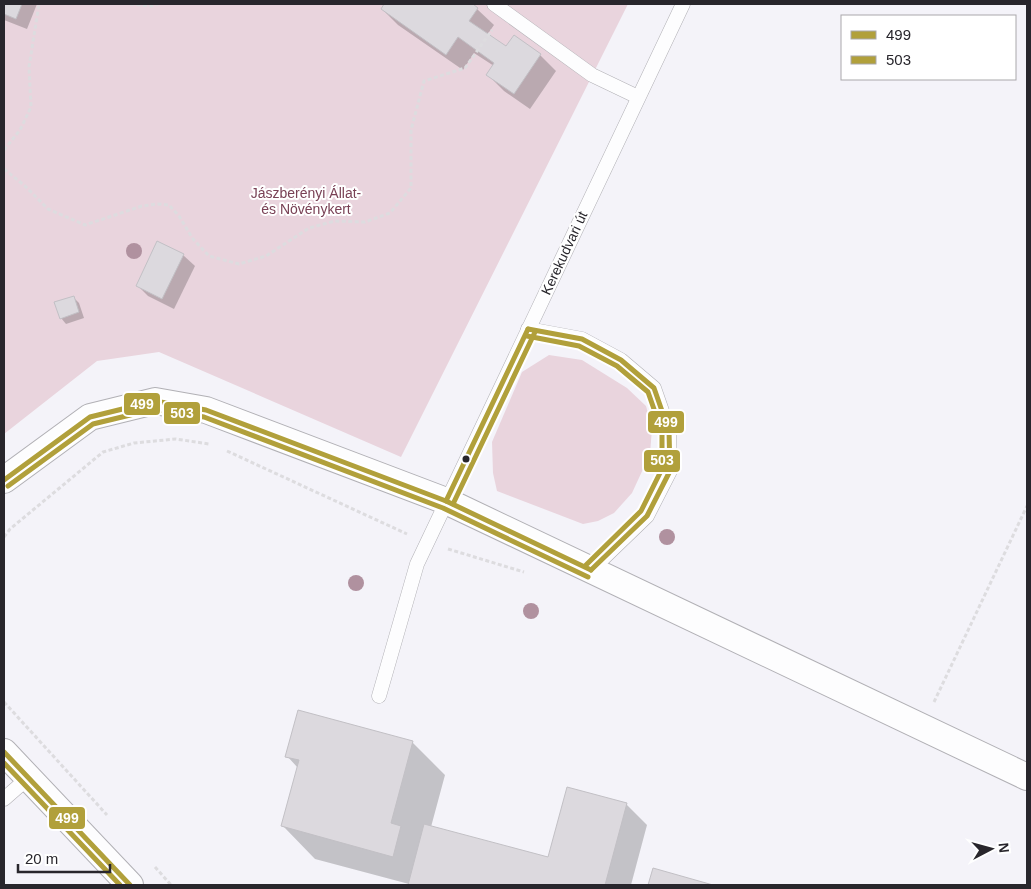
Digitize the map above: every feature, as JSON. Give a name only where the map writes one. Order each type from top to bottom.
[{"type":"street","points":[[4,480],[90,418],[155,401],[206,410],[446,502],[1027,777]]},
{"type":"street","points":[[4,752],[130,885]]},
{"type":"lane","points":[[494,4],[592,75],[638,97]]},
{"type":"lane","name":"Kerekudvari út","points":[[379,696],[417,564],[682,4]]},
{"type":"lane","points":[[528,329],[582,339],[621,360],[654,388],[669,431],[670,471],[647,516],[591,570]]},
{"type":"lane","points":[[4,799],[28,778]]},
{"type":"path","points":[[4,150],[20,130],[31,106],[29,67],[39,4]]},
{"type":"path","points":[[130,4],[151,6],[158,4]]},
{"type":"path","points":[[4,169],[25,186],[48,209],[85,225],[142,206],[169,205],[179,216],[193,239],[209,256],[238,264],[266,256],[309,228],[336,221],[365,222],[390,213],[411,188],[411,130],[424,81],[465,68],[495,26]]},
{"type":"path","points":[[4,537],[10,529],[102,452],[134,443],[176,439],[212,445]]},
{"type":"path","points":[[221,449],[417,538],[526,573]]},
{"type":"path","points":[[922,727],[1027,506]]},
{"type":"path","points":[[4,702],[111,819]]},
{"type":"path","points":[[151,863],[171,885]]},
{"type":"green space","name":"Jászberényi Állat- és Növénykert","points":[[4,4],[628,4],[401,457],[159,352],[97,361],[4,434]]},
{"type":"green space","points":[[549,355],[582,360],[627,388],[646,406],[652,428],[650,454],[632,493],[614,513],[598,521],[583,524],[497,491],[493,473],[492,442],[522,372]]},
{"type":"building","points":[[4,4],[22,4],[16,19],[4,14]]},
{"type":"building","points":[[384,4],[473,4],[478,8],[469,21],[506,46],[514,35],[541,54],[514,94],[486,75],[494,63],[458,37],[446,55],[381,9]]},
{"type":"building","points":[[157,241],[184,254],[162,299],[136,286]]},
{"type":"building","points":[[74,296],[79,312],[60,319],[54,302]]},
{"type":"building","points":[[298,710],[413,741],[391,823],[401,826],[393,857],[281,826],[299,760],[285,757]]},
{"type":"building","points":[[567,787],[627,803],[605,885],[408,885],[424,824],[548,857]]},
{"type":"building","points":[[653,868],[713,885],[648,885]]},
{"type":"transit line","name":"499","points":[[528,329],[582,339],[621,360],[654,388],[669,431],[670,471],[647,516],[591,570]]},
{"type":"transit line","name":"499","points":[[446,501],[528,329]]},
{"type":"transit line","name":"503","points":[[453,504],[535,332]]},
{"type":"transit line","name":"503","points":[[527,336],[579,346],[617,366],[648,392],[662,432],[662,469],[641,511],[586,565]]},
{"type":"transit line","name":"499","points":[[4,480],[90,417],[155,401],[206,410],[446,501],[591,570]]},
{"type":"transit line","name":"503","points":[[8,486],[93,424],[155,409],[204,417],[443,508],[588,577]]},
{"type":"transit line","name":"499","points":[[4,752],[130,885]]},
{"type":"transit line","name":"503","points":[[4,763],[120,885]]}]
